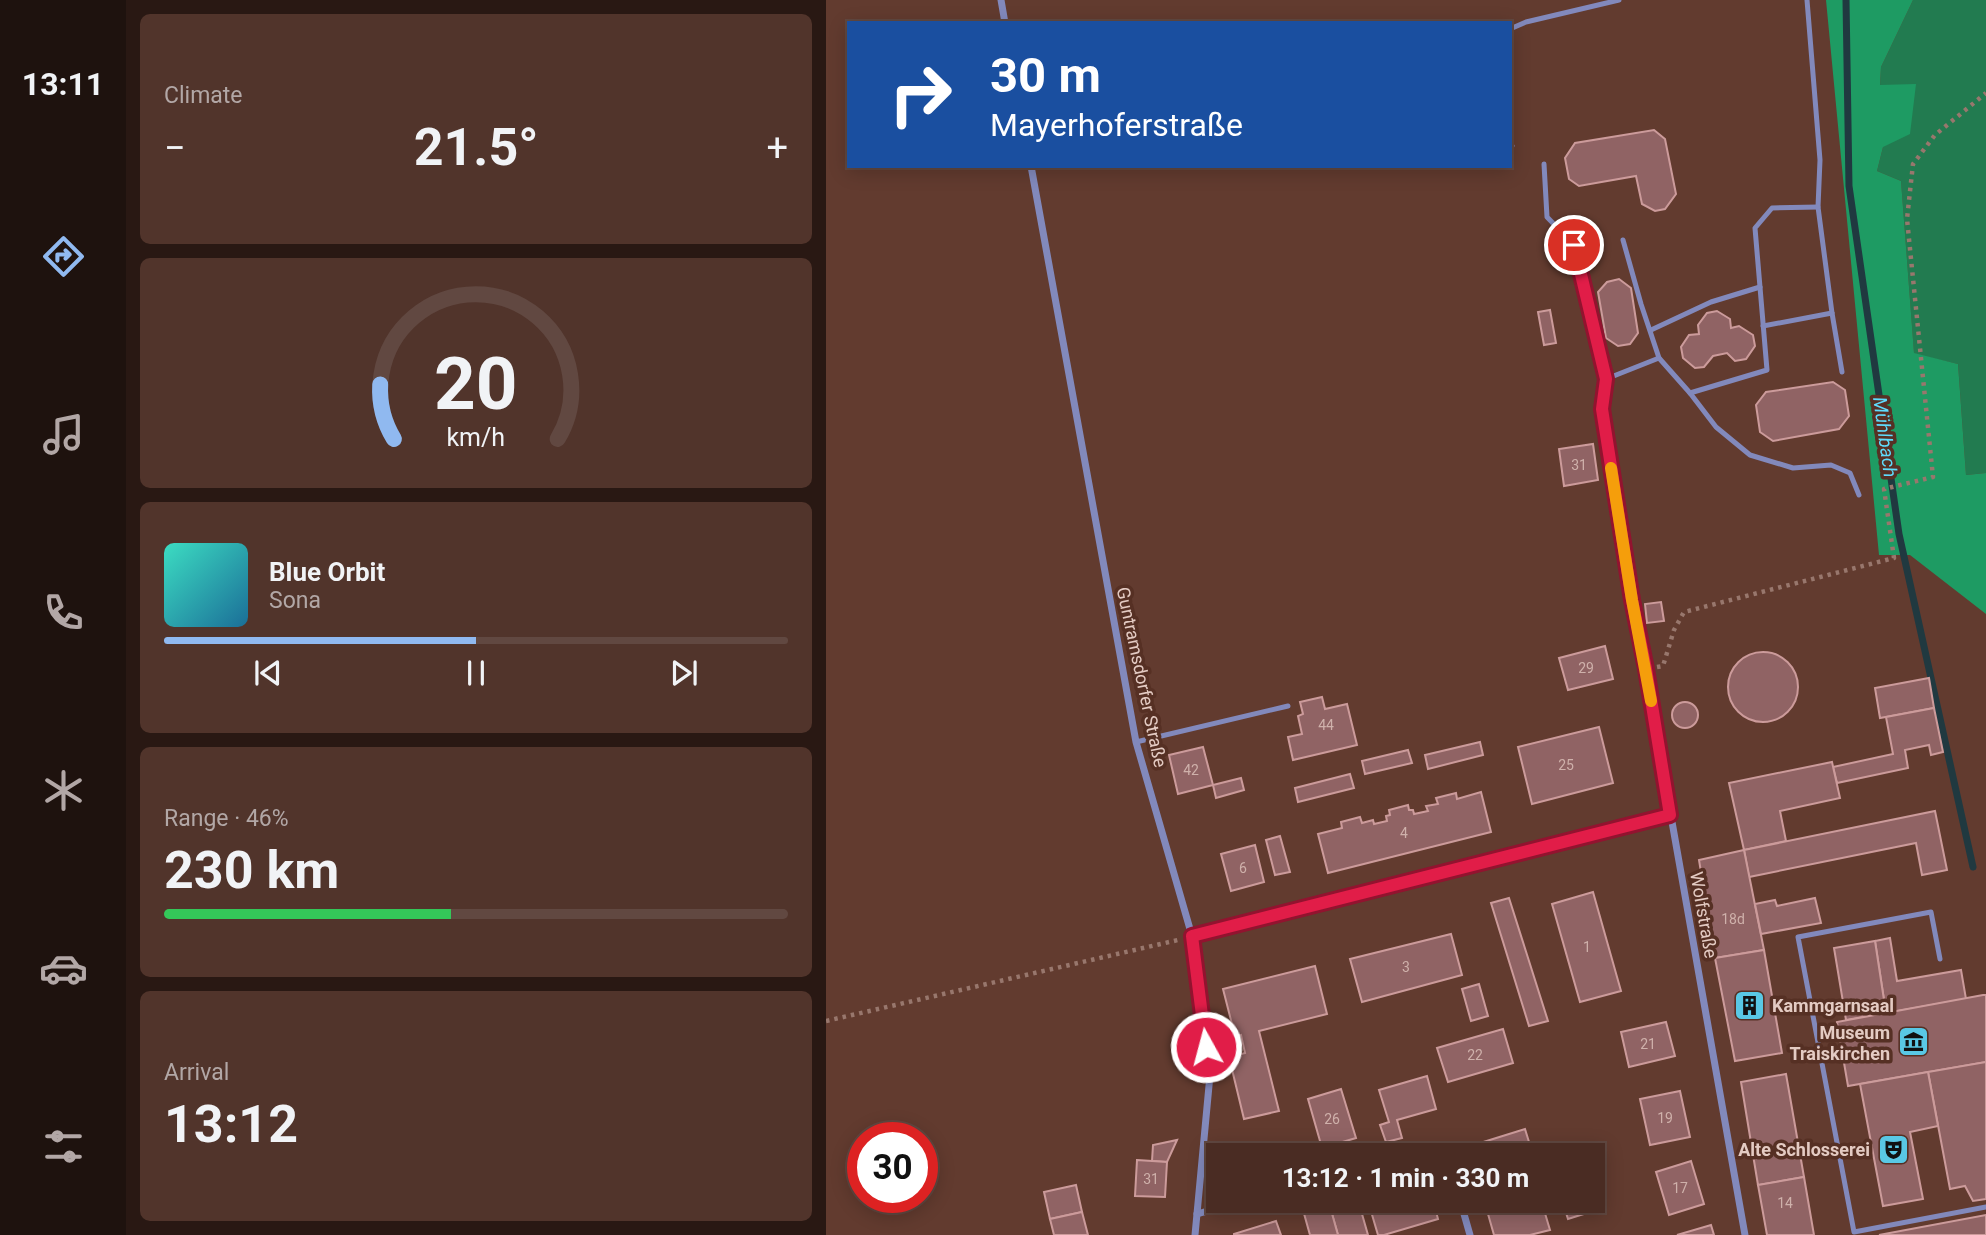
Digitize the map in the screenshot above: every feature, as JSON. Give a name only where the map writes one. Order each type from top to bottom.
[{"type":"street","points":[[1000,0],[1005,21]]},
{"type":"street","name":"Guntramsdorfer Straße","points":[[1031,168],[1136,742],[1192,936],[1210,1075],[1195,1235]]},
{"type":"street","name":"Wolfstraße","points":[[1632,600],[1745,1235]]},
{"type":"street","points":[[1192,936],[1670,815]]},
{"type":"street","points":[[1197,1214],[1206,1211]]},
{"type":"street","points":[[1464,1213],[1470,1235]]},
{"type":"lane","points":[[1512,28],[1527,22],[1619,0]]},
{"type":"lane","points":[[1807,0],[1821,160],[1818,207],[1842,372]]},
{"type":"lane","points":[[1544,164],[1547,217],[1574,245],[1606,379],[1602,409],[1632,600]]},
{"type":"lane","points":[[1690,393],[1767,370],[1755,228],[1772,208],[1818,207]]},
{"type":"lane","points":[[1623,240],[1659,358],[1716,427],[1750,456],[1793,468],[1831,465],[1850,473],[1859,495]]},
{"type":"lane","points":[[1651,330],[1711,302],[1760,287]]},
{"type":"lane","points":[[1763,326],[1832,313]]},
{"type":"lane","points":[[1606,379],[1659,358]]},
{"type":"lane","points":[[1136,742],[1288,706]]},
{"type":"lane","points":[[1940,959],[1931,912],[1798,937],[1854,1232],[1986,1207]]},
{"type":"path","points":[[1646,669],[1663,666],[1674,630],[1684,612],[1894,558],[1884,489],[1933,477],[1907,219],[1913,164],[1935,135],[1986,93]]},
{"type":"path","points":[[826,1021],[1192,936]]},
{"type":"green space","points":[[1826,0],[1913,0],[1881,67],[1880,85],[1916,84],[1910,134],[1883,147],[1877,171],[1901,181],[1914,353],[1958,364],[1966,475],[1986,473],[1986,614],[1910,555],[1879,555]]},
{"type":"green space","points":[[1913,0],[1986,0],[1986,473],[1966,475],[1958,364],[1914,354],[1901,181],[1877,171],[1883,147],[1881,67]]},
{"type":"building","points":[[1654,130],[1665,139],[1676,194],[1665,209],[1655,211],[1642,204],[1636,176],[1579,186],[1569,179],[1565,158],[1575,143]]},
{"type":"building","points":[[1619,279],[1631,288],[1638,333],[1630,344],[1618,346],[1606,338],[1598,292],[1607,282]]},
{"type":"building","points":[[1550,310],[1556,343],[1544,345],[1538,312]]},
{"type":"building","points":[[1717,311],[1730,319],[1731,328],[1739,326],[1753,335],[1755,346],[1746,359],[1735,361],[1727,353],[1713,356],[1704,367],[1695,368],[1683,358],[1681,347],[1689,335],[1699,334],[1698,325],[1707,313]]},
{"type":"building","points":[[1833,382],[1845,390],[1849,416],[1839,429],[1773,441],[1760,432],[1756,405],[1766,392]]},
{"type":"building","points":[[1593,444],[1598,480],[1564,486],[1559,449]]},
{"type":"building","points":[[1661,602],[1664,621],[1647,623],[1645,604]]},
{"type":"building","points":[[1605,646],[1613,679],[1568,690],[1559,658]]},
{"type":"building","points":[[1770,652],[1783,658],[1792,667],[1796,673],[1796,701],[1788,712],[1777,720],[1756,722],[1738,712],[1730,701],[1728,680],[1738,662],[1749,654]]},
{"type":"building","points":[[1929,678],[1934,708],[1880,718],[1875,688]]},
{"type":"building","points":[[1322,697],[1325,709],[1347,704],[1357,745],[1293,760],[1288,737],[1302,734],[1298,716],[1303,714],[1300,702]]},
{"type":"building","points":[[1685,702],[1694,706],[1698,715],[1694,724],[1685,728],[1676,724],[1672,715],[1676,706]]},
{"type":"building","points":[[1934,708],[1943,752],[1931,755],[1929,745],[1905,750],[1908,768],[1837,783],[1833,767],[1893,754],[1886,717]]},
{"type":"building","points":[[1599,727],[1613,783],[1532,804],[1518,747]]},
{"type":"building","points":[[1480,742],[1483,755],[1428,769],[1425,755]]},
{"type":"building","points":[[1203,747],[1213,785],[1178,794],[1169,755]]},
{"type":"building","points":[[1408,750],[1412,763],[1365,774],[1362,761]]},
{"type":"building","points":[[1832,762],[1840,798],[1780,811],[1786,841],[1744,850],[1729,783]]},
{"type":"building","points":[[1350,774],[1354,788],[1298,802],[1295,788]]},
{"type":"building","points":[[1241,778],[1244,790],[1216,798],[1213,785]]},
{"type":"building","points":[[1481,792],[1491,832],[1328,873],[1318,834],[1342,828],[1341,822],[1360,817],[1362,823],[1373,820],[1374,824],[1387,821],[1389,810],[1408,805],[1414,814],[1428,811],[1426,806],[1438,804],[1436,798],[1456,793],[1457,799]]},
{"type":"building","points":[[1935,811],[1947,870],[1922,875],[1916,843],[1749,877],[1744,850]]},
{"type":"building","points":[[1280,836],[1290,872],[1275,875],[1266,840]]},
{"type":"building","points":[[1255,845],[1264,882],[1231,891],[1221,854]]},
{"type":"building","points":[[1744,850],[1764,950],[1715,958],[1699,860]]},
{"type":"building","points":[[1593,892],[1621,991],[1580,1002],[1552,904]]},
{"type":"building","points":[[1509,898],[1548,1021],[1529,1026],[1491,903]]},
{"type":"building","points":[[1815,898],[1821,923],[1761,934],[1755,904],[1775,900],[1777,906]]},
{"type":"building","points":[[1451,934],[1462,975],[1362,1002],[1350,959]]},
{"type":"building","points":[[1890,938],[1897,981],[1961,970],[1966,999],[1886,1013],[1875,941]]},
{"type":"building","points":[[1875,941],[1886,1013],[1846,1020],[1834,948]]},
{"type":"building","name":"Kammgarnsaal","points":[[1764,950],[1782,1053],[1735,1061],[1715,958]]},
{"type":"building","points":[[1315,966],[1327,1014],[1259,1031],[1279,1111],[1244,1119],[1229,1057],[1245,1053],[1241,1035],[1235,1036],[1223,989]]},
{"type":"building","points":[[1479,984],[1488,1016],[1471,1021],[1462,989]]},
{"type":"building","name":"Museum Traiskirchen","points":[[1986,995],[1986,1062],[1848,1086],[1837,1022]]},
{"type":"building","points":[[1666,1022],[1675,1056],[1629,1067],[1621,1032]]},
{"type":"building","points":[[1503,1029],[1513,1063],[1448,1082],[1437,1048]]},
{"type":"building","points":[[1986,1062],[1986,1199],[1973,1201],[1965,1186],[1950,1189],[1928,1072]]},
{"type":"building","points":[[1928,1072],[1938,1126],[1910,1132],[1923,1199],[1883,1206],[1860,1084]]},
{"type":"building","points":[[1786,1074],[1804,1177],[1758,1185],[1741,1082]]},
{"type":"building","points":[[1427,1076],[1436,1109],[1397,1120],[1402,1138],[1386,1142],[1380,1125],[1389,1122],[1379,1090]]},
{"type":"building","points":[[1341,1089],[1356,1138],[1339,1143],[1321,1143],[1308,1099]]},
{"type":"building","points":[[1680,1091],[1690,1137],[1650,1145],[1640,1099]]},
{"type":"building","points":[[1525,1129],[1529,1143],[1480,1143]]},
{"type":"building","points":[[1177,1140],[1167,1162],[1152,1161],[1153,1145]]},
{"type":"building","points":[[1137,1160],[1167,1162],[1165,1197],[1135,1196]]},
{"type":"building","points":[[1691,1161],[1704,1204],[1669,1215],[1656,1172]]},
{"type":"building","points":[[1804,1177],[1814,1235],[1767,1235],[1758,1185]]},
{"type":"building","points":[[1076,1185],[1082,1212],[1050,1219],[1044,1192]]},
{"type":"building","points":[[1082,1212],[1088,1235],[1054,1235],[1050,1219]]},
{"type":"building","points":[[1304,1213],[1332,1213],[1338,1235],[1310,1235]]},
{"type":"building","points":[[1332,1213],[1362,1213],[1368,1235],[1338,1235]]},
{"type":"building","points":[[1372,1213],[1436,1213],[1438,1219],[1378,1235]]},
{"type":"building","points":[[1545,1213],[1550,1230],[1530,1235],[1494,1235],[1488,1214]]},
{"type":"building","points":[[1566,1213],[1587,1213],[1568,1219]]},
{"type":"building","points":[[1986,1215],[1986,1235],[1879,1235]]},
{"type":"building","points":[[1276,1221],[1281,1235],[1234,1235],[1234,1234]]},
{"type":"building","points":[[1711,1225],[1714,1235],[1677,1235]]},
{"type":"waterway","name":"Mühlbach","points":[[1846,0],[1849,186],[1899,534],[1973,867]]},
{"type":"slow traffic","points":[[1611,468],[1651,701]]},
{"type":"place","name":"Kammgarnsaal","points":[[1749,1005]]},
{"type":"place","name":"Museum Traiskirchen","points":[[1913,1042]]},
{"type":"place","name":"Alte Schlosserei","points":[[1893,1149]]},
{"type":"route","points":[[1206,1047],[1192,936],[1670,815],[1602,409],[1606,379],[1574,245]]}]
